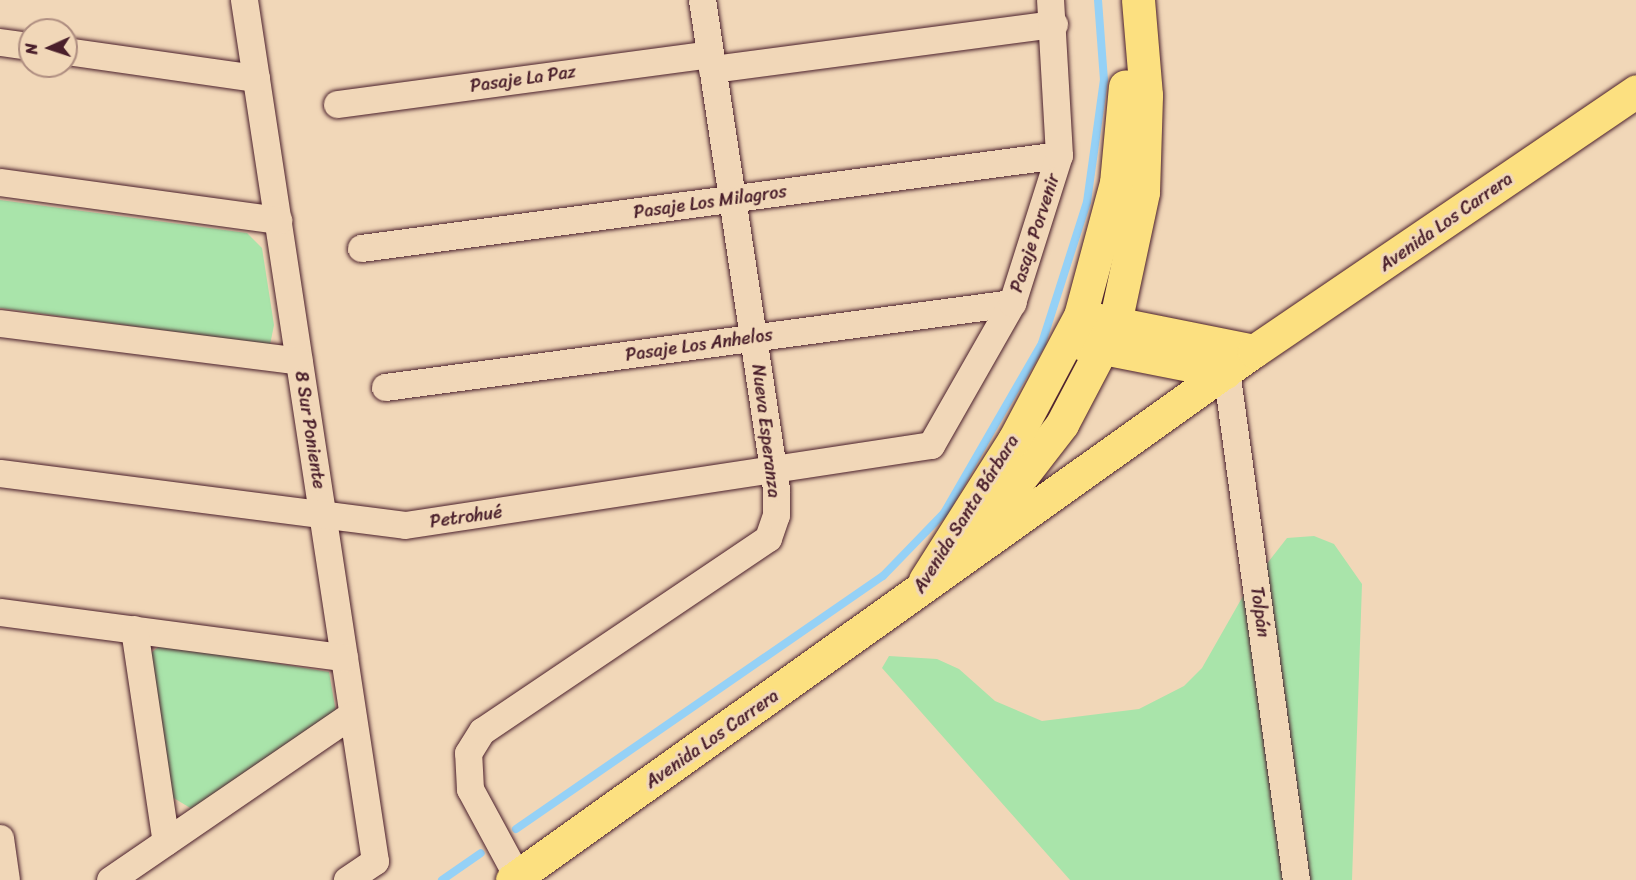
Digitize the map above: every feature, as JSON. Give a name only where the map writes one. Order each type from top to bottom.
[{"type":"main road","name":"Avenida Santa Bárbara","points":[[913,598],[1014,440],[1074,328],[1118,172],[1125,94],[1121,0]]},
{"type":"main road","name":"Avenida Santa Bárbara","points":[[913,598],[1010,497],[1062,424],[1109,336],[1143,192],[1146,95],[1138,0]]},
{"type":"main road","name":"Avenida Los Carrera","points":[[515,878],[913,598],[1234,356],[1636,91]]},
{"type":"main road","points":[[1074,328],[1109,336],[1234,356]]},
{"type":"street","name":"8 Sur Poniente","points":[[244,0],[375,861],[347,880]]},
{"type":"street","name":"Nueva Esperanza","points":[[515,878],[470,789],[468,753],[482,731],[768,538],[776,515],[774,473],[702,0]]},
{"type":"street","name":"Pasaje La Paz","points":[[337,104],[711,62],[1052,12]]},
{"type":"street","name":"Pasaje Porvenir","points":[[931,445],[1012,303],[1059,155],[1052,12]]},
{"type":"street","points":[[0,42],[18,44]]},
{"type":"street","points":[[78,53],[256,78]]},
{"type":"street","name":"Pasaje Los Milagros","points":[[361,248],[1059,155]]},
{"type":"street","points":[[0,182],[278,220]]},
{"type":"street","name":"Pasaje Los Anhelos","points":[[385,387],[1012,303]]},
{"type":"street","points":[[0,323],[299,361]]},
{"type":"street","name":"Tolpán","points":[[1234,356],[1296,880]]},
{"type":"street","name":"Petrohué","points":[[0,473],[405,525],[774,473],[931,445]]},
{"type":"street","points":[[0,612],[344,657]]},
{"type":"street","points":[[134,629],[166,842]]},
{"type":"street","points":[[110,880],[352,714]]},
{"type":"street","points":[[0,838],[6,880]]},
{"type":"green space","points":[[0,200],[247,233],[262,248],[274,325],[270,345],[0,308]]},
{"type":"green space","points":[[1314,536],[1334,544],[1362,584],[1352,880],[1070,880],[882,668],[889,656],[937,659],[959,669],[995,701],[1042,721],[1139,709],[1184,686],[1202,668],[1247,589],[1287,538]]},
{"type":"green space","points":[[162,644],[329,672],[336,712],[192,809],[172,797],[151,653]]},
{"type":"waterway","points":[[516,829],[883,576],[944,513],[1042,343],[1087,202],[1104,80],[1098,0]]},
{"type":"waterway","points":[[442,880],[481,853]]}]
